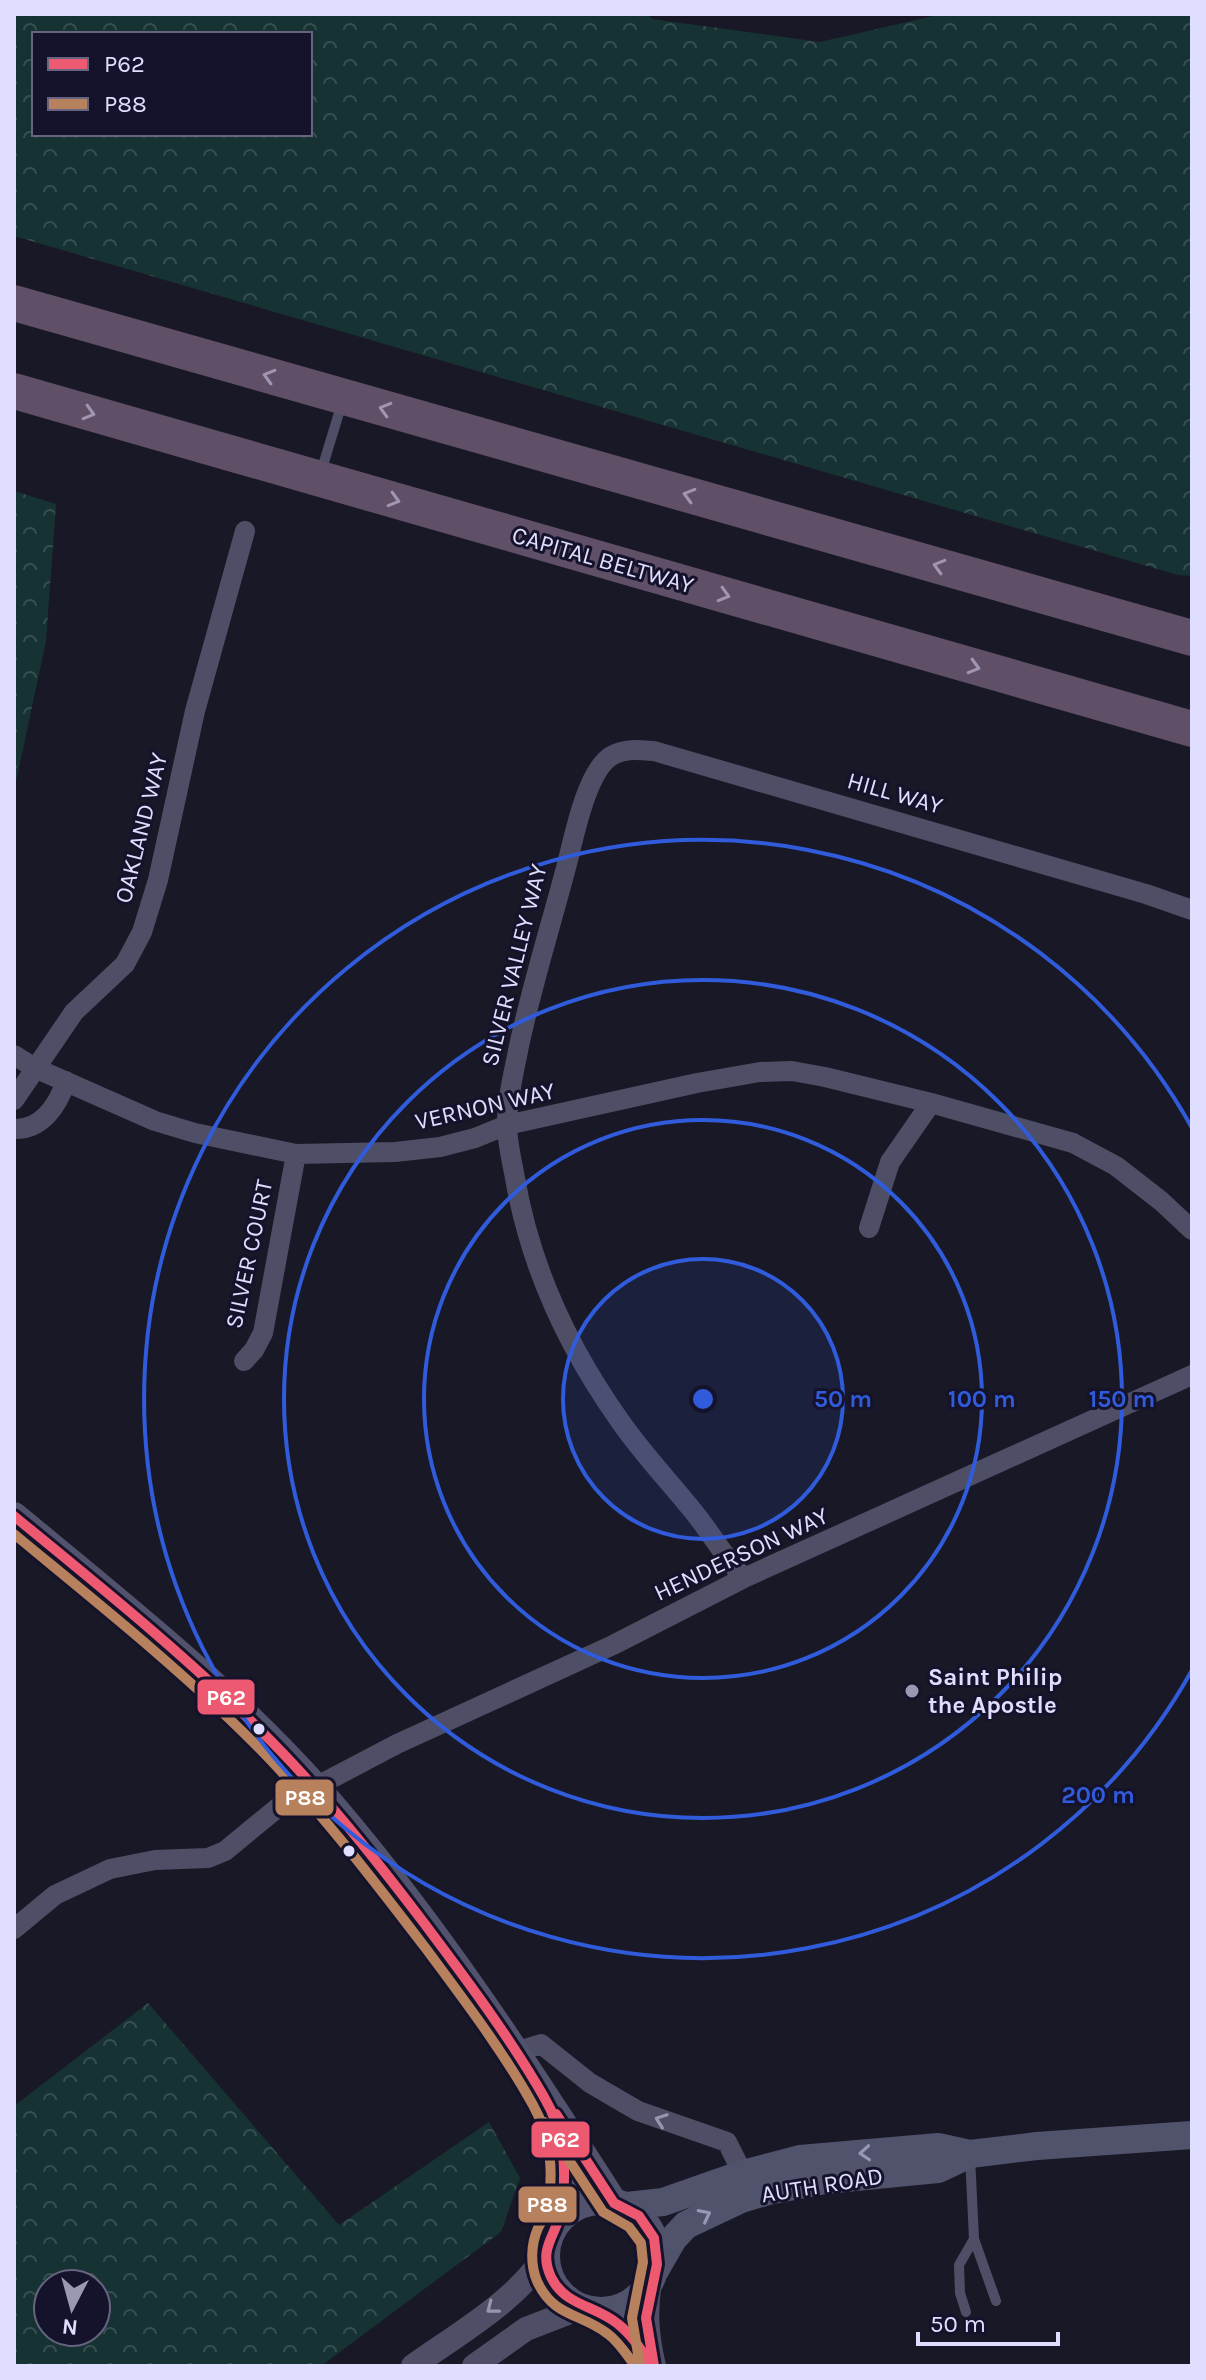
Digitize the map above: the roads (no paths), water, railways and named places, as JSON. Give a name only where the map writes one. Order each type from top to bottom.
[{"type":"highway","points":[[14,303],[1192,638]]},
{"type":"highway","name":"CAPITAL BELTWAY","points":[[14,391],[1192,729]]},
{"type":"highway","points":[[1014,587],[1192,621]]},
{"type":"main road","points":[[15,1520],[239,1709],[314,1786],[362,1842],[431,1933],[620,2204]]},
{"type":"main road","points":[[547,2101],[561,2135],[566,2166],[560,2219]]},
{"type":"main road","name":"AUTH ROAD","points":[[652,2277],[673,2239],[686,2225],[741,2199],[825,2180],[938,2169],[970,2154],[1192,2135]]},
{"type":"main road","name":"AUTH ROAD","points":[[620,2204],[663,2202],[743,2174],[827,2156],[938,2147],[970,2154]]},
{"type":"main road","points":[[591,2201],[620,2204],[639,2215],[655,2241],[657,2257],[652,2277],[640,2295],[626,2305],[611,2310],[588,2309],[574,2304],[558,2291],[549,2273],[546,2253],[550,2235],[560,2219],[574,2207],[591,2201]]},
{"type":"street","name":"OAKLAND WAY","points":[[14,1100],[74,1012],[125,964],[142,932],[158,880],[195,711],[245,531]]},
{"type":"street","name":"HILL WAY","points":[[593,780],[601,764],[612,755],[627,750],[654,751],[1192,910]]},
{"type":"street","name":"SILVER VALLEY WAY","points":[[593,780],[527,1008],[511,1085],[507,1125],[518,1195],[531,1250],[580,1355],[621,1423],[700,1519],[722,1555],[744,1578]]},
{"type":"street","name":"VERNON WAY","points":[[14,1055],[35,1068],[155,1121],[195,1133],[296,1154],[395,1152],[440,1147],[507,1125],[697,1083],[760,1072],[792,1071],[931,1103],[1073,1143],[1116,1166],[1192,1230]]},
{"type":"street","points":[[14,1129],[25,1129],[41,1120],[56,1103],[66,1081]]},
{"type":"street","points":[[869,1228],[890,1162],[931,1103]]},
{"type":"street","name":"SILVER COURT","points":[[244,1361],[263,1333],[296,1154]]},
{"type":"street","name":"HENDERSON WAY","points":[[14,1929],[55,1895],[110,1869],[155,1860],[208,1858],[225,1851],[259,1820],[314,1786],[397,1744],[613,1645],[744,1578],[1192,1375]]},
{"type":"street","points":[[515,2052],[541,2044],[590,2083],[638,2111],[721,2138],[732,2149],[743,2174]]},
{"type":"street","points":[[413,2366],[519,2288],[537,2269],[546,2253]]},
{"type":"street","points":[[652,2277],[646,2309],[646,2331],[653,2366]]},
{"type":"street","points":[[474,2366],[526,2329],[588,2309],[614,2320],[653,2366]]},
{"type":"lane","points":[[319,478],[344,397]]},
{"type":"lane","points":[[970,2154],[974,2239],[996,2301]]},
{"type":"lane","points":[[966,2312],[960,2293],[959,2265],[974,2239]]},
{"type":"place","name":"Saint Philip the Apostle","points":[[912,1691]]}]
